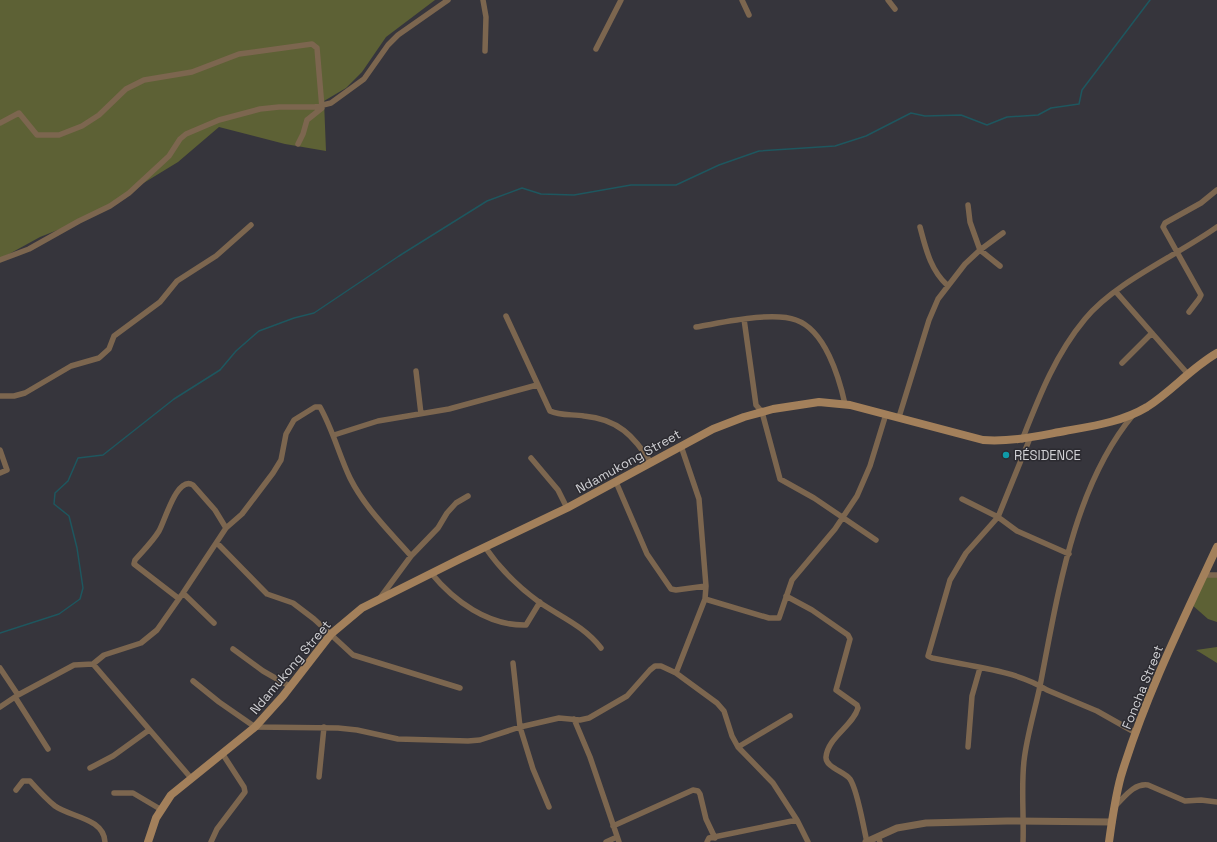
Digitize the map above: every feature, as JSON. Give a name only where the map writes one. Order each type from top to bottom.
[{"type":"main road","name":"Ndamukong Street","points":[[148,842],[160,809],[171,795],[255,727],[290,687],[331,634],[362,608],[431,573],[567,508],[730,422],[762,412],[804,403],[846,404],[983,440],[1022,440],[1101,424],[1134,414],[1158,399],[1187,373],[1217,353]]},
{"type":"main road","name":"Foncha Street","points":[[1109,842],[1114,807],[1121,776],[1136,733],[1164,662],[1217,547]]},
{"type":"street","points":[[0,260],[33,247],[129,193],[169,156],[180,139],[186,134],[219,120],[260,110],[322,106],[331,103],[355,87],[369,74],[388,46],[398,35],[448,0]]},
{"type":"street","points":[[483,0],[486,17],[485,51]]},
{"type":"street","points":[[596,49],[621,0]]},
{"type":"street","points":[[742,0],[749,15]]},
{"type":"street","points":[[888,0],[895,9]]},
{"type":"street","points":[[0,123],[19,113],[37,135],[60,135],[91,121],[126,89],[144,80],[192,72],[239,54],[312,44],[317,48],[322,106],[319,112],[307,120],[298,144]]},
{"type":"street","points":[[1189,312],[1200,295],[1163,227],[1165,223],[1201,203],[1217,190]]},
{"type":"street","points":[[968,205],[970,222],[980,250],[1000,266]]},
{"type":"street","points":[[0,396],[14,396],[25,393],[71,366],[99,358],[109,349],[114,336],[160,302],[177,281],[216,256],[251,225]]},
{"type":"street","points":[[1022,440],[1045,380],[1059,355],[1085,318],[1116,292],[1217,227]]},
{"type":"street","points":[[920,228],[931,265],[940,279],[947,285]]},
{"type":"street","points":[[899,417],[929,320],[938,300],[947,285],[965,264],[980,250],[1003,233]]},
{"type":"street","points":[[1116,292],[1187,373]]},
{"type":"street","points":[[506,316],[550,411],[555,413],[591,417],[617,426],[633,437],[651,463]]},
{"type":"street","points":[[696,327],[744,319],[789,318],[797,320],[805,325],[820,339],[825,347],[839,380],[846,404]]},
{"type":"street","points":[[744,319],[756,405],[762,412],[780,479],[814,498],[876,540]]},
{"type":"street","points":[[1122,363],[1152,333]]},
{"type":"street","points":[[416,371],[421,414]]},
{"type":"street","points":[[334,435],[367,424],[449,409],[537,385]]},
{"type":"street","points":[[0,707],[74,665],[93,664],[104,655],[141,643],[156,630],[183,593],[226,528],[242,514],[273,473],[280,460],[286,434],[294,420],[315,407],[320,407],[334,435],[345,468],[357,490],[383,525],[411,556]]},
{"type":"street","points":[[705,599],[774,619],[779,618],[792,580],[819,550],[843,518],[863,485],[886,414]]},
{"type":"street","points":[[1023,842],[1024,822],[1022,802],[1024,760],[1056,601],[1082,509],[1098,471],[1114,442],[1134,414]]},
{"type":"street","points":[[1030,438],[998,517],[966,553],[950,580],[928,656],[1040,684],[1047,690],[1097,711],[1136,733]]},
{"type":"street","points":[[676,673],[705,599],[706,586],[699,499],[682,446]]},
{"type":"street","points":[[0,450],[7,470],[0,473]]},
{"type":"street","points":[[531,458],[558,490],[567,508]]},
{"type":"street","points":[[616,482],[647,554],[671,590],[706,586]]},
{"type":"street","points":[[178,598],[135,567],[134,564],[135,560],[159,532],[174,498],[185,483],[193,485],[215,510],[226,528]]},
{"type":"street","points":[[379,600],[411,556],[438,528],[452,507],[468,496]]},
{"type":"street","points":[[962,499],[998,517],[1017,531],[1069,554]]},
{"type":"street","points":[[217,543],[267,594],[293,603],[331,634],[346,650],[360,659],[460,688]]},
{"type":"street","points":[[485,547],[505,574],[540,602],[578,625],[601,648]]},
{"type":"street","points":[[431,573],[460,602],[484,616],[498,620],[526,625],[540,602]]},
{"type":"street","points":[[1204,575],[1217,574]]},
{"type":"street","points":[[183,593],[214,623]]},
{"type":"street","points":[[786,596],[816,613],[848,635],[850,639],[836,690],[857,705],[858,708],[834,741],[826,756],[830,764],[850,780],[867,842],[879,839],[897,828],[926,823],[1007,820],[1024,822],[1112,822]]},
{"type":"street","points":[[233,649],[263,671],[290,687]]},
{"type":"street","points":[[512,663],[520,727],[533,769],[549,807]]},
{"type":"street","points":[[93,664],[191,778]]},
{"type":"street","points":[[192,681],[255,727],[324,727],[357,730],[398,739],[468,741],[480,740],[520,727],[559,718],[589,718],[627,696],[650,670],[655,666],[661,666],[676,673],[717,703],[724,711],[732,736],[738,747],[764,772],[796,820],[808,842]]},
{"type":"street","points":[[0,668],[48,749]]},
{"type":"street","points":[[968,747],[972,696],[980,668]]},
{"type":"street","points":[[738,747],[790,716]]},
{"type":"street","points":[[574,719],[590,757],[618,839],[606,842]]},
{"type":"street","points":[[318,777],[324,727]]},
{"type":"street","points":[[90,768],[113,756],[149,730]]},
{"type":"street","points":[[211,842],[217,829],[245,792],[244,787],[222,753]]},
{"type":"street","points":[[16,790],[23,781],[30,781],[55,806],[64,812],[90,820],[105,837],[106,842]]},
{"type":"street","points":[[1114,807],[1133,789],[1142,784],[1185,801],[1201,800],[1217,802]]},
{"type":"street","points":[[613,826],[693,790],[698,791],[700,794],[706,819],[715,838]]},
{"type":"street","points":[[114,793],[133,793],[160,809]]},
{"type":"street","points":[[706,842],[709,838],[715,838],[796,820]]},
{"type":"green space","points":[[0,0],[435,0],[386,37],[362,72],[346,88],[324,101],[326,151],[285,144],[219,127],[178,162],[83,220],[40,237],[0,259]]},
{"type":"green space","points":[[1204,575],[1217,575],[1217,622],[1208,619],[1191,604]]},
{"type":"green space","points":[[1217,647],[1217,663],[1196,650]]},
{"type":"waterway","points":[[0,633],[59,614],[80,599],[83,588],[77,548],[69,516],[54,504],[55,493],[68,481],[78,458],[103,455],[174,399],[220,370],[236,351],[259,331],[294,318],[314,313],[399,256],[487,201],[522,188],[541,194],[574,195],[631,185],[676,185],[719,165],[759,151],[835,146],[866,136],[911,113],[925,116],[961,115],[987,125],[1007,117],[1038,115],[1051,108],[1079,104],[1082,90],[1150,0]]},
{"type":"place","name":"RÉSIDENCE","points":[[1006,455]]}]
